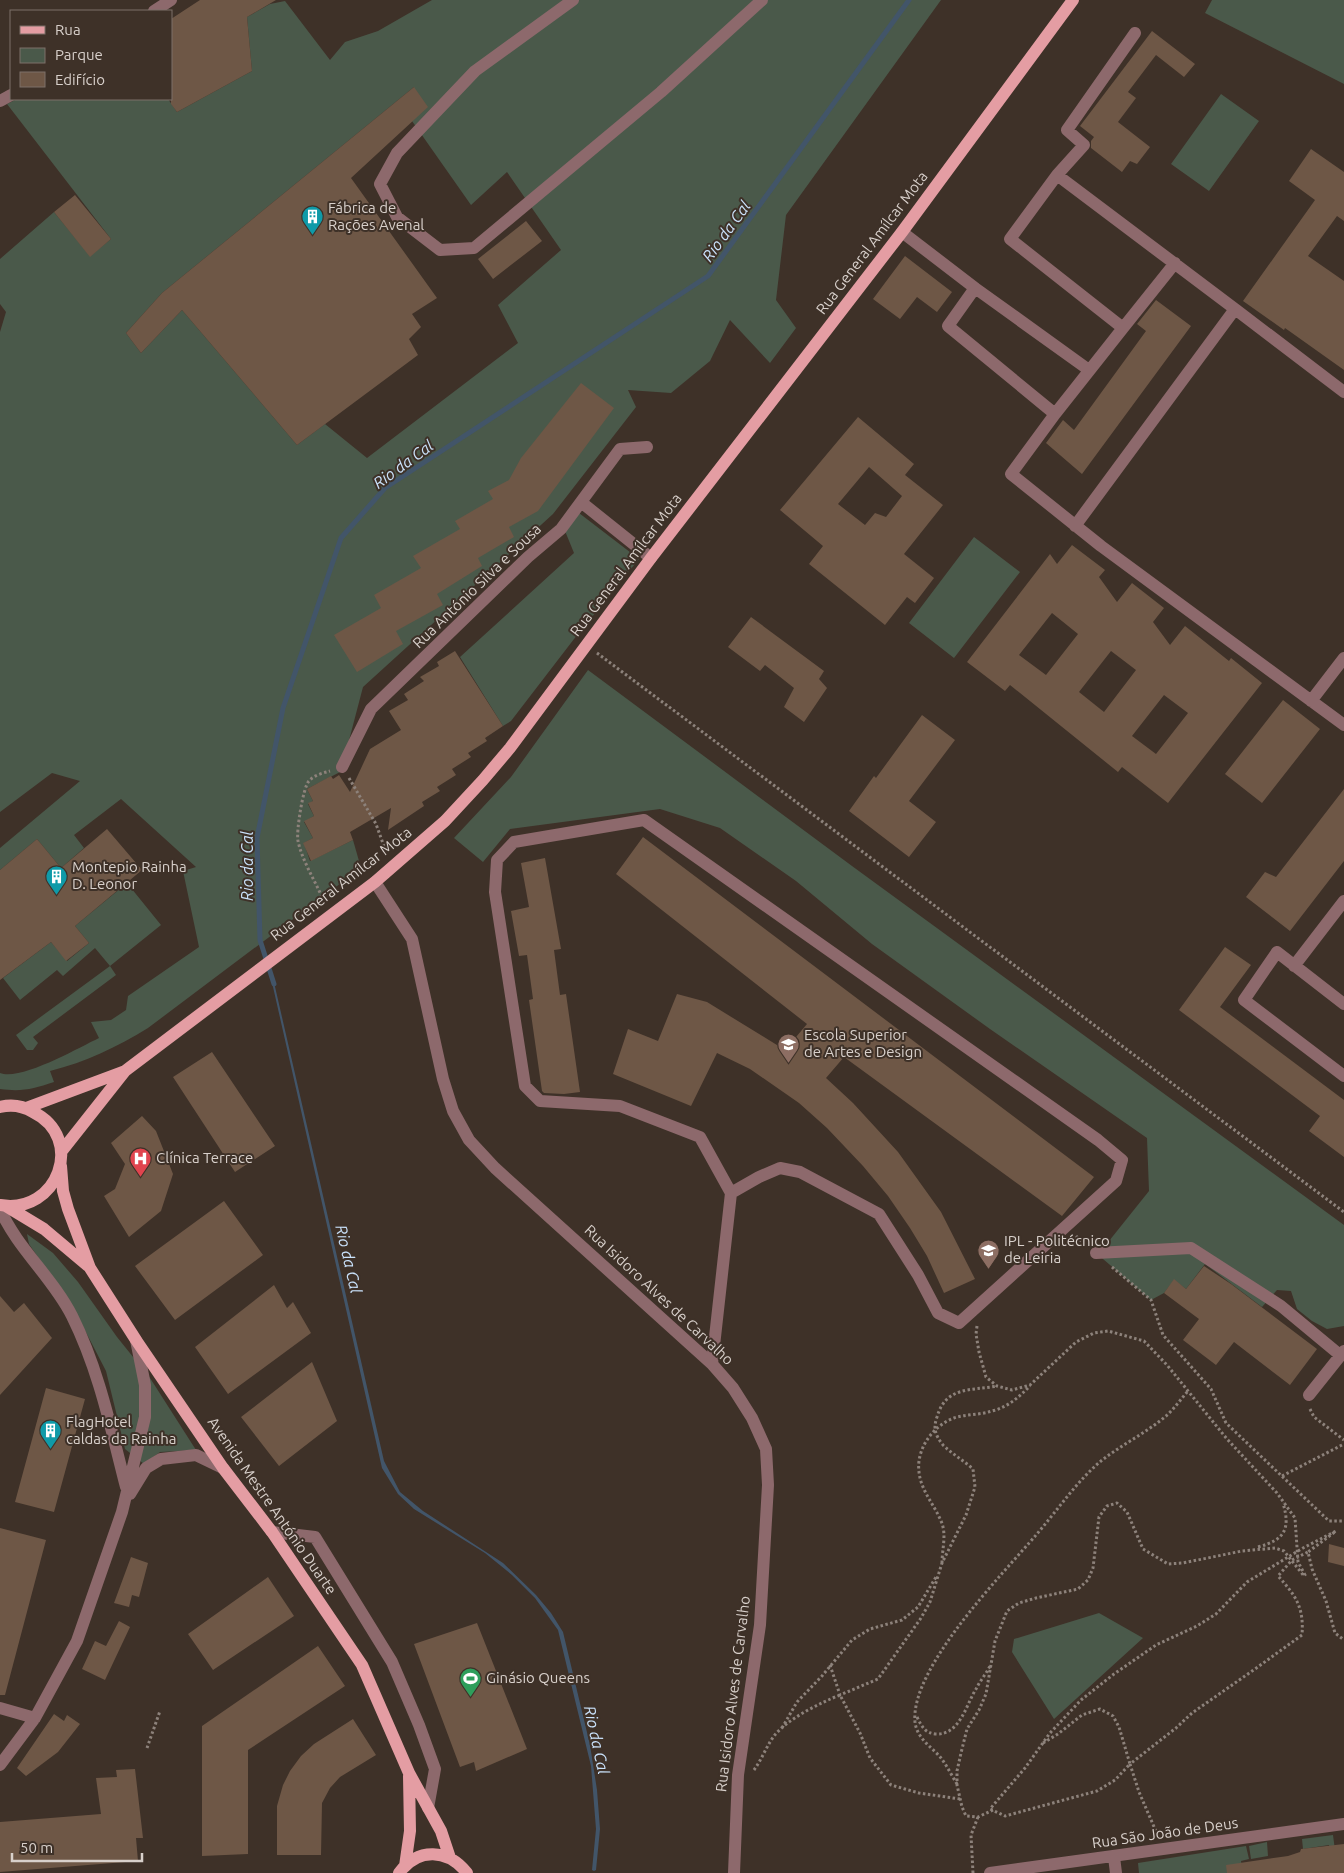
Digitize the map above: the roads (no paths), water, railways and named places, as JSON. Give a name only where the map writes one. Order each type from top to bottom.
[{"type":"main road","name":"Rua General Amílcar Mota","points":[[125,1071],[375,882],[445,821],[483,780],[510,748],[651,558],[902,232],[1072,0]]},
{"type":"main road","points":[[26,1108],[125,1071]]},
{"type":"main road","points":[[61,1152],[125,1071]]},
{"type":"main road","points":[[2,1105],[26,1108],[41,1116],[51,1126],[58,1138],[61,1152],[60,1166],[63,1192],[90,1268]]},
{"type":"main road","points":[[2,1206],[20,1205],[34,1201],[46,1192],[55,1180],[60,1166]]},
{"type":"main road","points":[[2,1206],[44,1229],[90,1268]]},
{"type":"main road","name":"Avenida Mestre António Duarte","points":[[90,1268],[136,1340],[223,1468],[272,1532],[362,1665],[409,1773],[441,1831],[450,1858]]},
{"type":"main road","points":[[400,1871],[410,1831],[409,1773]]},
{"type":"main road","points":[[400,1871],[411,1861],[426,1855],[442,1855],[450,1858],[465,1870]]},
{"type":"street","points":[[156,10],[171,0]]},
{"type":"street","points":[[573,0],[475,71],[397,153],[380,184],[397,217],[440,250],[474,248],[661,92],[762,0]]},
{"type":"street","points":[[1123,328],[1010,239],[1057,175],[1084,145],[1067,130],[1135,33]]},
{"type":"street","points":[[1057,175],[1344,392]]},
{"type":"street","points":[[902,232],[1089,370]]},
{"type":"street","points":[[1175,263],[1089,370],[1011,474],[1076,526],[1344,725]]},
{"type":"street","points":[[976,288],[948,326],[1055,414]]},
{"type":"street","points":[[1076,526],[1235,309]]},
{"type":"street","name":"Rua António Silva e Sousa","points":[[342,767],[371,709],[528,557],[561,529],[620,449],[647,447]]},
{"type":"street","points":[[581,502],[651,558]]},
{"type":"street","points":[[1311,701],[1344,658]]},
{"type":"street","points":[[712,1364],[731,1193],[700,1137],[620,1106],[540,1101],[525,1086],[495,892],[497,860],[514,842],[644,820],[1098,1140],[1122,1160],[1116,1181],[959,1323],[938,1313],[918,1275],[879,1214],[800,1172],[780,1168],[759,1177],[731,1193]]},
{"type":"street","name":"Rua Isidoro Alves de Carvalho","points":[[375,882],[412,939],[443,1079],[453,1111],[470,1140],[495,1168],[712,1364],[733,1388],[752,1418],[766,1450],[767,1476],[760,1625],[738,1784],[734,1873]]},
{"type":"street","points":[[1294,966],[1344,901]]},
{"type":"street","points":[[1344,1004],[1277,952],[1244,1000],[1344,1076]]},
{"type":"street","points":[[2,1206],[7,1225],[48,1278],[72,1316],[98,1377],[127,1490]]},
{"type":"street","points":[[1096,1253],[1191,1248],[1281,1306],[1342,1353],[1309,1395]]},
{"type":"street","points":[[0,1765],[35,1718],[77,1641],[124,1503],[145,1417],[145,1385],[136,1340]]},
{"type":"street","points":[[124,1503],[146,1468],[160,1459],[196,1455],[223,1468]]},
{"type":"street","points":[[272,1532],[315,1536],[392,1662],[435,1769],[428,1808]]},
{"type":"street","points":[[0,1708],[35,1718]]},
{"type":"street","name":"Rua São João de Deus","points":[[990,1873],[1344,1824]]},
{"type":"street","points":[[1114,1857],[1116,1873]]},
{"type":"street","points":[[465,1870],[477,1873]]},
{"type":"water","points":[[271,978],[273,978],[384,1461],[400,1492],[423,1511],[503,1563],[536,1595],[551,1613],[563,1632],[590,1745],[597,1790],[600,1829],[596,1870],[594,1871],[592,1870],[596,1829],[591,1766],[558,1630],[535,1598],[512,1575],[485,1553],[414,1509],[398,1494],[382,1468]]},
{"type":"waterway","name":"Rio da Cal","points":[[274,984],[260,940],[257,838],[283,708],[341,538],[385,488],[708,276],[909,0]]},
{"type":"place","name":"Fábrica de Rações Avenal","points":[[312,236]]},
{"type":"place","name":"Montepio Rainha D. Leonor","points":[[56,895]]},
{"type":"place","name":"Escola Superior de Artes e Design","points":[[788,1063]]},
{"type":"place","name":"Clínica Terrace","points":[[140,1177]]},
{"type":"place","name":"IPL - Politécnico de Leiria","points":[[988,1269]]},
{"type":"place","name":"FlagHotel caldas da Rainha","points":[[50,1450]]},
{"type":"place","name":"Ginásio Queens","points":[[470,1697]]}]
